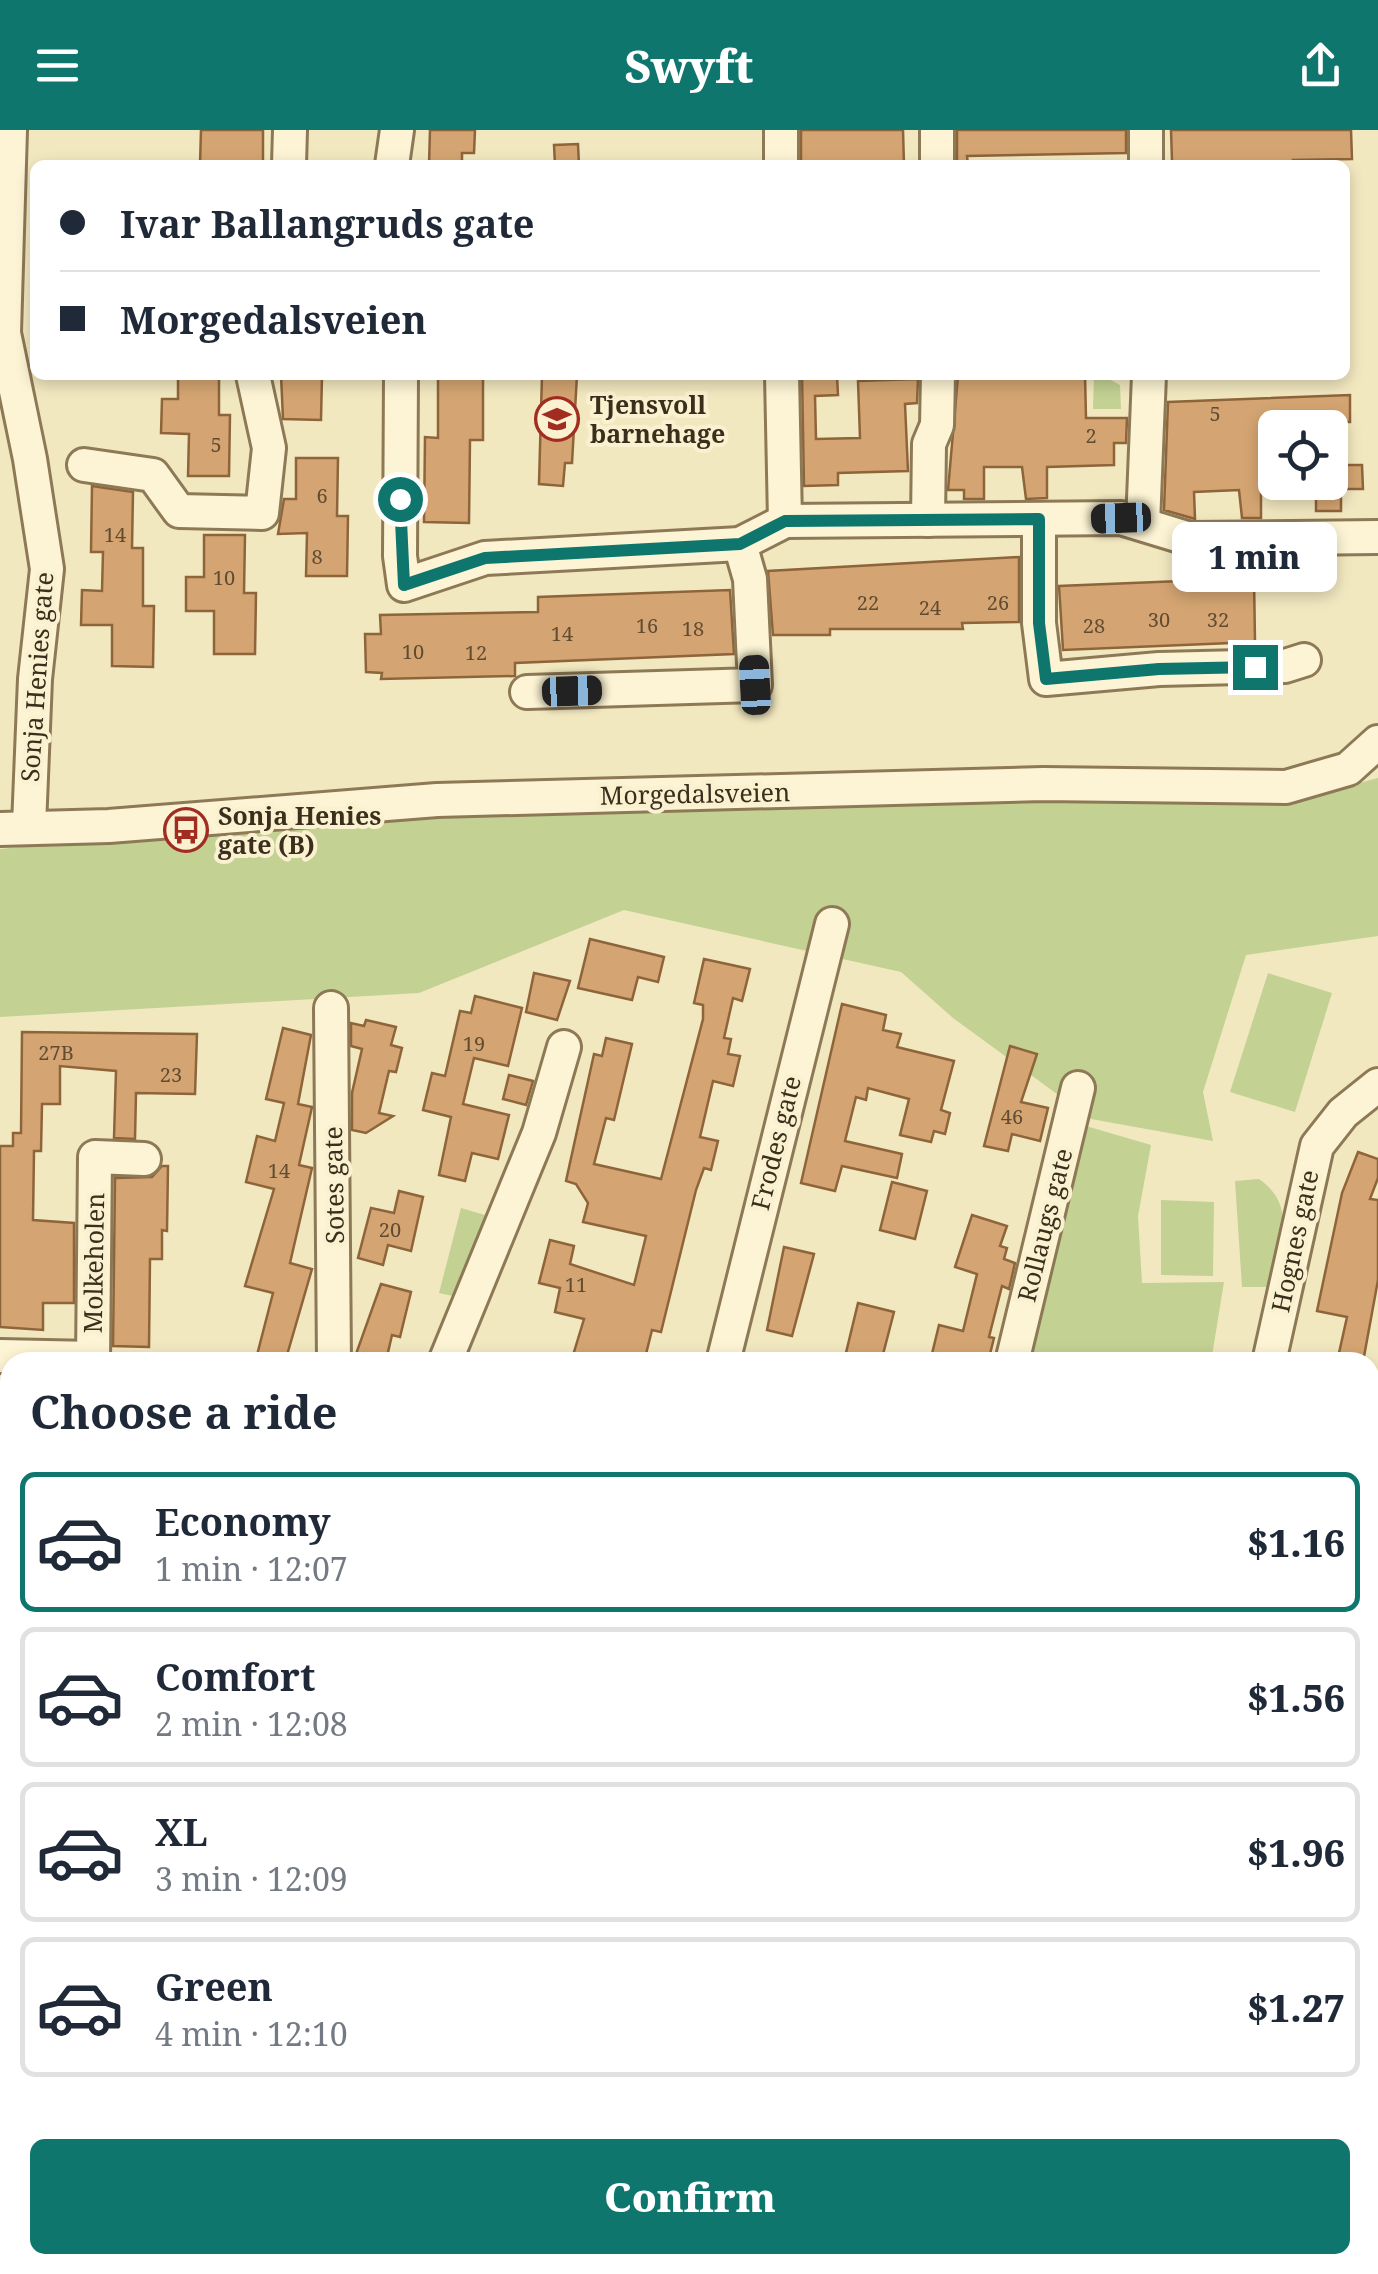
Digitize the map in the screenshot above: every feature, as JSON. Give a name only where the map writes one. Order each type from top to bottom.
[{"type":"street","name":"Sonja Henies gate","points":[[10,130],[21,277],[4,333],[9,397],[30,458],[47,569],[14,828]]},
{"type":"street","points":[[289,160],[290,130]]},
{"type":"street","points":[[393,160],[397,130]]},
{"type":"street","points":[[781,160],[782,130]]},
{"type":"street","points":[[937,130],[937,160]]},
{"type":"street","points":[[1146,130],[1146,160]]},
{"type":"street","points":[[84,465],[153,475],[179,511],[262,513],[270,448],[254,380]]},
{"type":"street","points":[[402,380],[400,556],[404,585],[485,558],[740,544],[785,521],[1121,518],[1190,539],[1378,537]]},
{"type":"street","points":[[782,380],[785,521]]},
{"type":"street","points":[[928,520],[928,444],[937,425],[938,380]]},
{"type":"street","points":[[1144,524],[1149,380]]},
{"type":"street","points":[[1039,519],[1039,623],[1046,679],[1159,669],[1285,666],[1304,660]]},
{"type":"street","points":[[528,692],[755,685],[750,579],[740,544]]},
{"type":"street","name":"Morgedalsveien","points":[[14,828],[109,826],[294,808],[437,800],[1005,785],[1286,786],[1348,769],[1378,742]]},
{"type":"street","name":"Frodes gate","points":[[725,1352],[832,924]]},
{"type":"street","name":"Sotes gate","points":[[331,1008],[334,1352]]},
{"type":"street","points":[[448,1352],[538,1133],[564,1046]]},
{"type":"street","name":"Hognes gate","points":[[1271,1352],[1317,1146],[1343,1113],[1378,1085]]},
{"type":"street","name":"Rollaugs gate","points":[[1014,1352],[1078,1088]]},
{"type":"street","name":"Molkeholen","points":[[93,1352],[96,1156],[144,1159]]},
{"type":"green space","points":[[1094,380],[1111,380],[1120,385],[1121,409],[1093,409]]},
{"type":"green space","points":[[1378,778],[1378,936],[1246,955],[1203,1092],[1213,1141],[1091,1119],[953,1018],[901,972],[624,910],[419,993],[0,1017],[0,849],[363,814],[1322,793]]},
{"type":"green space","points":[[1268,973],[1332,993],[1295,1112],[1230,1092]]},
{"type":"green space","points":[[1086,1126],[1151,1145],[1138,1216],[1142,1283],[1224,1282],[1213,1352],[1027,1352]]},
{"type":"green space","points":[[1259,1179],[1279,1202],[1281,1242],[1270,1287],[1242,1287],[1235,1181]]},
{"type":"green space","points":[[1161,1200],[1214,1202],[1213,1276],[1161,1275]]},
{"type":"green space","points":[[461,1208],[495,1218],[462,1298],[439,1293]]},
{"type":"building","points":[[201,130],[263,130],[263,160],[200,160]]},
{"type":"building","points":[[430,130],[475,130],[474,153],[462,153],[462,160],[429,160]]},
{"type":"building","points":[[801,130],[903,130],[904,160],[801,160]]},
{"type":"building","points":[[957,130],[1126,130],[1126,153],[967,156],[967,160],[957,160]]},
{"type":"building","points":[[1171,130],[1351,130],[1352,159],[1172,160]]},
{"type":"building","points":[[578,144],[579,160],[555,160],[554,145]]},
{"type":"building","points":[[178,380],[219,380],[219,415],[230,415],[229,476],[188,476],[189,434],[161,433],[162,399],[178,399]]},
{"type":"building","points":[[281,380],[322,380],[321,420],[283,419]]},
{"type":"building","points":[[438,380],[483,380],[483,440],[470,440],[469,523],[424,522],[425,437],[438,438]]},
{"type":"building","name":"Tjensvoll barnehage","points":[[542,380],[577,380],[572,463],[565,463],[563,486],[539,484]]},
{"type":"building","points":[[802,380],[837,380],[838,395],[815,396],[816,439],[860,438],[858,381],[918,380],[917,403],[905,404],[908,471],[838,473],[838,485],[804,486]]},
{"type":"building","points":[[958,380],[1085,380],[1086,418],[1127,418],[1126,443],[1114,443],[1114,465],[1047,467],[1047,498],[1026,499],[1022,467],[984,467],[984,499],[964,499],[964,490],[948,490]]},
{"type":"building","points":[[1350,395],[1350,422],[1348,410],[1258,410],[1261,518],[1242,518],[1239,490],[1194,492],[1195,519],[1164,510],[1168,402]]},
{"type":"building","points":[[296,458],[338,458],[337,516],[348,516],[347,576],[306,576],[307,533],[278,534],[284,499],[296,499]]},
{"type":"building","points":[[1348,465],[1362,465],[1363,489],[1348,489]]},
{"type":"building","points":[[92,486],[133,492],[132,548],[143,548],[143,606],[154,606],[153,667],[112,666],[112,625],[81,625],[82,590],[102,591],[103,552],[91,552]]},
{"type":"building","points":[[1316,500],[1341,500],[1341,511],[1316,511]]},
{"type":"building","points":[[204,535],[245,535],[244,593],[256,593],[255,654],[214,654],[214,611],[186,611],[186,577],[204,577]]},
{"type":"building","points":[[1019,557],[1019,622],[962,623],[963,629],[830,629],[830,635],[773,635],[768,571]]},
{"type":"building","points":[[1254,578],[1255,642],[1063,650],[1059,586]]},
{"type":"building","points":[[730,590],[734,654],[515,663],[515,676],[381,679],[382,673],[366,672],[365,634],[381,634],[380,615],[538,612],[538,597]]},
{"type":"building","points":[[590,939],[664,957],[658,982],[638,977],[632,1000],[578,988]]},
{"type":"building","points":[[704,959],[750,969],[742,1001],[733,998],[724,1038],[731,1039],[728,1054],[740,1056],[733,1086],[713,1081],[700,1137],[718,1141],[711,1170],[704,1168],[696,1190],[661,1332],[652,1330],[646,1352],[574,1352],[584,1319],[555,1312],[560,1288],[539,1283],[550,1240],[574,1246],[570,1264],[634,1285],[646,1236],[583,1222],[588,1203],[576,1184],[566,1181],[594,1054],[602,1056],[606,1038],[632,1044],[614,1120],[606,1118],[594,1164],[661,1179],[703,1019],[703,1005],[694,1003]]},
{"type":"building","points":[[534,973],[570,981],[557,1020],[526,1012]]},
{"type":"building","points":[[475,996],[522,1008],[508,1066],[474,1058],[463,1104],[509,1115],[498,1159],[472,1153],[465,1181],[439,1175],[451,1117],[423,1110],[432,1073],[445,1076],[460,1011],[471,1013]]},
{"type":"building","points":[[842,1004],[886,1015],[883,1030],[901,1034],[897,1047],[954,1061],[941,1110],[950,1113],[945,1134],[934,1131],[931,1142],[900,1135],[909,1099],[868,1088],[866,1100],[856,1097],[845,1141],[902,1154],[897,1178],[842,1166],[835,1191],[801,1183]]},
{"type":"building","points":[[366,1020],[396,1027],[391,1045],[402,1048],[396,1072],[389,1071],[379,1113],[393,1116],[366,1133],[352,1130],[352,1093],[362,1049],[351,1046],[351,1023],[364,1026]]},
{"type":"building","points":[[283,1028],[311,1035],[298,1104],[312,1107],[299,1165],[312,1168],[290,1263],[312,1269],[288,1352],[258,1352],[273,1293],[245,1286],[274,1189],[246,1182],[257,1136],[275,1141],[284,1103],[266,1099]]},
{"type":"building","points":[[22,1032],[197,1034],[195,1094],[136,1093],[135,1139],[114,1138],[116,1071],[60,1066],[60,1104],[42,1104],[41,1151],[34,1151],[33,1220],[74,1223],[74,1303],[43,1303],[43,1330],[0,1327],[0,1146],[13,1146],[13,1133],[21,1133]]},
{"type":"building","points":[[1010,1046],[1037,1054],[1021,1102],[1048,1108],[1040,1141],[1012,1134],[1008,1151],[984,1146]]},
{"type":"building","points":[[509,1075],[533,1081],[526,1105],[503,1099]]},
{"type":"building","points":[[1358,1152],[1378,1159],[1378,1178],[1370,1199],[1378,1200],[1378,1280],[1365,1352],[1339,1352],[1347,1317],[1317,1311],[1342,1193]]},
{"type":"building","points":[[162,1166],[168,1166],[167,1231],[162,1230],[162,1259],[150,1259],[149,1347],[113,1346],[115,1178],[152,1177]]},
{"type":"building","points":[[892,1182],[927,1191],[915,1239],[880,1230]]},
{"type":"building","points":[[399,1191],[423,1197],[411,1251],[388,1245],[383,1265],[358,1258],[371,1208],[394,1213]]},
{"type":"building","points":[[972,1215],[1007,1226],[1000,1246],[1007,1248],[1004,1259],[1015,1263],[1009,1289],[1002,1286],[989,1337],[994,1338],[990,1352],[932,1352],[939,1325],[963,1331],[977,1274],[955,1267]]},
{"type":"building","points":[[784,1247],[814,1254],[792,1336],[767,1330]]},
{"type":"building","points":[[381,1284],[411,1292],[400,1337],[392,1335],[388,1352],[357,1352]]},
{"type":"building","points":[[858,1303],[894,1312],[884,1352],[846,1352]]},
{"type":"place","name":"Tjensvoll barnehage","points":[[557,419]]},
{"type":"place","name":"Sonja Henies gate (B)","points":[[186,830]]},
{"type":"route","points":[[400,499],[404,585],[485,558],[740,544],[785,521],[1039,519],[1039,623],[1046,679],[1159,669],[1255,667]]}]
